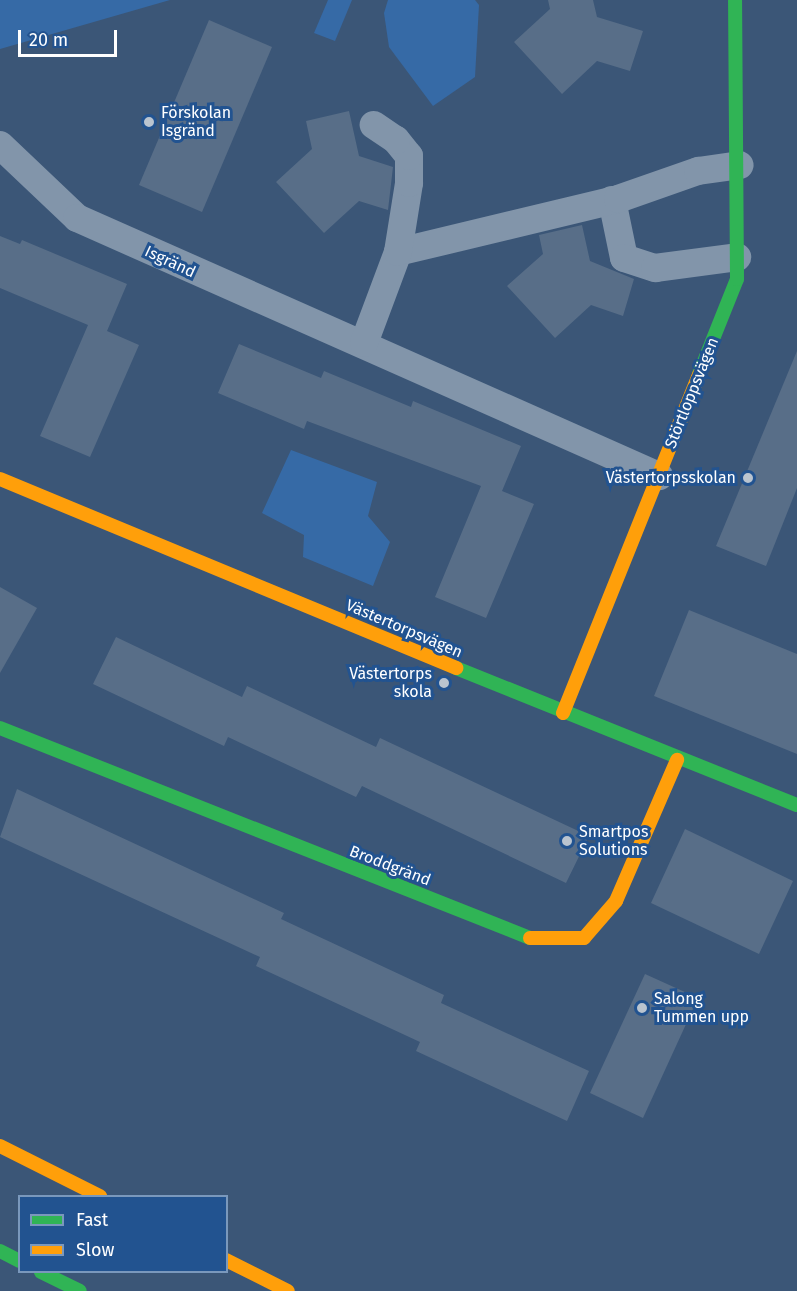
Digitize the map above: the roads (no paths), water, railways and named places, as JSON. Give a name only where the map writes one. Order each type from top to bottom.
[{"type":"main road","name":"Störtloppsvägen","points":[[563,713],[738,279],[740,165],[735,0]]},
{"type":"main road","name":"Västertorpsvägen","points":[[0,479],[677,760],[797,805]]},
{"type":"main road","name":"Broddgränd","points":[[0,728],[531,939],[584,938],[616,902],[677,760]]},
{"type":"main road","points":[[0,1146],[96,1195]]},
{"type":"main road","points":[[0,1251],[18,1260]]},
{"type":"main road","points":[[228,1261],[288,1291]]},
{"type":"main road","points":[[43,1273],[80,1291]]},
{"type":"street","points":[[364,343],[398,252],[409,156],[396,140],[374,125]]},
{"type":"street","name":"Isgränd","points":[[0,145],[77,218],[188,271],[364,343],[659,476]]},
{"type":"street","points":[[398,252],[612,200],[698,171],[740,165]]},
{"type":"street","points":[[612,200],[624,258],[654,268],[737,257]]},
{"type":"place","name":"Förskolan Isgränd","points":[[149,122]]},
{"type":"place","name":"Västertorpsskolan","points":[[748,478]]},
{"type":"place","name":"Västertorps skola","points":[[444,683]]},
{"type":"place","name":"Smartpos Solutions","points":[[567,841]]},
{"type":"place","name":"Salong Tummen upp","points":[[642,1008]]}]
